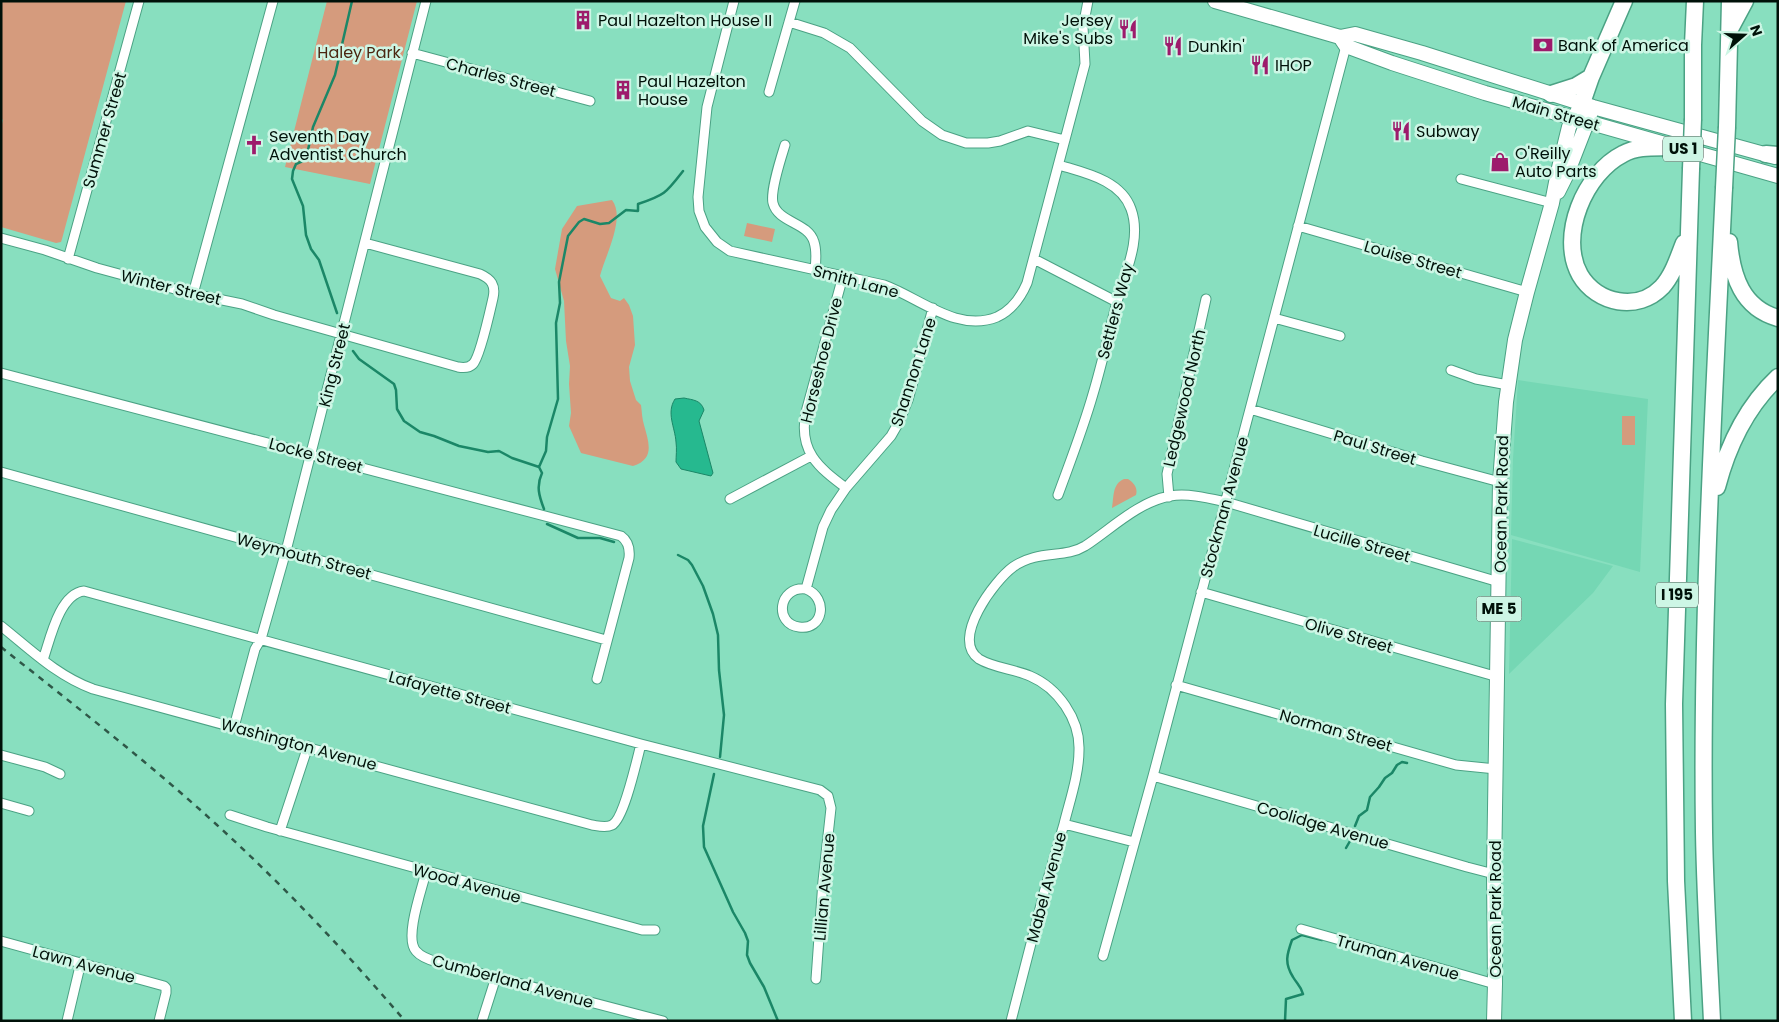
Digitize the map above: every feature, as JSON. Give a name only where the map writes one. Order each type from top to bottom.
[{"type":"highway","points":[[1587,105],[1591,77],[1624,1]]},
{"type":"highway","name":"I 195","points":[[1683,1021],[1676,881],[1674,713],[1695,1]]},
{"type":"highway","name":"I 195","points":[[1712,1021],[1706,900],[1704,705],[1710,513],[1727,128],[1730,1]]},
{"type":"highway","points":[[1728,34],[1745,1]]},
{"type":"highway","points":[[1551,94],[1576,86],[1591,77]]},
{"type":"highway","points":[[1676,147],[1645,148],[1629,151],[1608,164],[1596,176],[1584,196],[1575,222],[1573,242],[1576,264],[1585,282],[1599,295],[1617,302],[1640,300],[1652,295],[1666,282],[1677,261],[1689,229]]},
{"type":"highway","points":[[1724,188],[1730,258],[1737,283],[1746,298],[1754,306],[1765,314],[1778,318]]},
{"type":"highway","points":[[1710,513],[1725,459],[1739,426],[1760,396],[1778,377]]},
{"type":"main road","name":"Main Street","points":[[1215,1],[1343,47],[1485,93],[1778,176]]},
{"type":"main road","name":"Main Street","points":[[1343,47],[1355,34],[1587,105],[1774,155]]},
{"type":"main road","name":"Ocean Park Road","points":[[1494,1021],[1494,874],[1500,482],[1503,423],[1515,340],[1552,203],[1569,127],[1574,118],[1587,105]]},
{"type":"main road","name":"Ocean Park Road","points":[[1552,203],[1567,174],[1588,122],[1587,105]]},
{"type":"street","name":"Summer Street","points":[[68,259],[139,1]]},
{"type":"street","points":[[193,294],[273,1]]},
{"type":"street","name":"King Street","points":[[234,727],[255,649],[261,639],[286,551],[426,1]]},
{"type":"street","name":"Smith Lane","points":[[734,1],[707,107],[698,197],[700,217],[712,238],[730,251],[884,285],[955,319],[966,322],[986,321],[1001,315],[1014,304],[1022,294],[1027,283],[1084,64],[1083,28],[1088,1]]},
{"type":"street","points":[[769,92],[795,1]]},
{"type":"street","points":[[790,22],[824,32],[850,48],[922,121],[942,135],[966,143],[988,144],[1028,131],[1065,140]]},
{"type":"street","name":"Stockman Avenue","points":[[1103,956],[1226,502],[1343,47]]},
{"type":"street","name":"Charles Street","points":[[412,53],[590,101]]},
{"type":"street","points":[[785,145],[772,201],[780,214],[805,228],[811,235],[815,247],[815,270]]},
{"type":"street","name":"Settlers Way","points":[[1058,495],[1093,394],[1133,248],[1134,222],[1131,209],[1119,190],[1095,176],[1059,165]]},
{"type":"street","points":[[1461,179],[1552,203]]},
{"type":"street","name":"Louise Street","points":[[1298,226],[1527,292]]},
{"type":"street","name":"Winter Street","points":[[1,238],[45,250],[68,259],[193,294],[242,304],[342,335],[458,367],[466,368],[474,363],[493,298],[494,285],[486,277],[365,243]]},
{"type":"street","points":[[1034,259],[1117,302]]},
{"type":"street","name":"Horseshoe Drive","points":[[843,276],[804,421],[804,438],[811,456],[820,468],[846,488]]},
{"type":"street","name":"Ledgewood North","points":[[1168,496],[1167,474],[1206,299]]},
{"type":"street","name":"Shannon Lane","points":[[806,589],[823,527],[831,510],[846,488],[891,436],[900,422],[908,400],[933,308]]},
{"type":"street","points":[[1274,318],[1340,336]]},
{"type":"street","points":[[1452,370],[1476,379],[1508,385]]},
{"type":"street","name":"Locke Street","points":[[1,373],[616,534],[624,538],[630,553],[606,640]]},
{"type":"street","name":"Paul Street","points":[[1250,409],[1422,461],[1500,482]]},
{"type":"street","points":[[730,499],[811,456]]},
{"type":"street","name":"Weymouth Street","points":[[1,472],[606,640]]},
{"type":"street","points":[[1064,824],[1079,754],[1079,740],[1069,712],[1060,698],[1048,686],[1029,675],[980,659],[973,652],[970,644],[973,622],[981,605],[998,581],[1012,567],[1035,556],[1081,548],[1141,508],[1168,496]]},
{"type":"street","name":"Lucille Street","points":[[1168,496],[1195,496],[1226,502],[1499,582]]},
{"type":"street","points":[[796,589],[806,589],[812,592],[821,604],[820,614],[810,626],[798,627],[785,618],[782,609],[783,602],[796,589]]},
{"type":"street","name":"Lafayette Street","points":[[43,660],[66,600],[80,591],[88,591],[641,744],[815,788],[828,796]]},
{"type":"street","name":"Olive Street","points":[[1201,592],[1498,677]]},
{"type":"street","name":"Washington Avenue","points":[[1,626],[62,675],[82,685],[592,825],[608,826],[614,824],[619,816],[641,744]]},
{"type":"street","points":[[597,679],[606,640]]},
{"type":"street","name":"Norman Street","points":[[1176,685],[1456,764],[1496,769]]},
{"type":"street","points":[[280,831],[308,746]]},
{"type":"street","points":[[1,755],[60,774]]},
{"type":"street","name":"Coolidge Avenue","points":[[1153,776],[1494,874]]},
{"type":"street","name":"Lillian Avenue","points":[[816,979],[823,880],[831,808],[828,796]]},
{"type":"street","points":[[1,803],[29,811]]},
{"type":"street","name":"Wood Avenue","points":[[230,815],[426,872],[642,930],[655,930]]},
{"type":"street","name":"Mabel Avenue","points":[[1011,1021],[1064,824],[1134,842]]},
{"type":"street","name":"Cumberland Avenue","points":[[426,872],[412,928],[414,949],[420,954],[429,959],[662,1021]]},
{"type":"street","name":"Truman Avenue","points":[[1300,929],[1495,984]]},
{"type":"street","name":"Lawn Avenue","points":[[1,942],[162,984],[166,988],[166,993],[159,1021]]},
{"type":"street","points":[[67,1021],[80,962]]},
{"type":"street","points":[[482,1021],[496,976]]},
{"type":"shaded area","points":[[1518,380],[1648,399],[1640,572],[1511,535]]},
{"type":"shaded area","points":[[684,398],[699,402],[703,407],[704,410],[699,421],[713,473],[711,476],[681,469],[676,462],[676,445],[671,410],[675,399]]},
{"type":"shaded area","points":[[1512,539],[1613,566],[1593,593],[1509,674]]},
{"type":"green space","points":[[1,1],[126,1],[61,242],[56,243],[1,227],[1,129],[3,119],[1,121]]},
{"type":"green space","name":"Haley Park","points":[[327,1],[417,1],[370,184],[285,167]]},
{"type":"green space","points":[[612,200],[616,208],[616,227],[600,276],[611,298],[620,301],[624,298],[633,316],[635,345],[629,367],[630,381],[636,400],[641,405],[649,450],[645,459],[633,466],[581,453],[569,426],[571,413],[570,366],[566,341],[564,301],[555,269],[562,229],[577,206]]},
{"type":"green space","points":[[747,223],[775,229],[772,242],[744,236]]},
{"type":"green space","points":[[1622,416],[1635,416],[1635,445],[1622,445]]},
{"type":"green space","points":[[1124,479],[1128,479],[1134,484],[1136,495],[1112,508],[1115,487]]},
{"type":"waterway","points":[[308,150],[313,127],[335,75],[352,1]]},
{"type":"waterway","points":[[306,158],[296,164],[292,179],[303,206],[306,235],[311,249],[319,260],[337,313]]},
{"type":"waterway","points":[[539,467],[546,451],[547,437],[558,399],[556,323],[560,303],[559,282],[568,236],[579,222],[584,219],[600,224],[609,223],[626,210],[638,211],[638,204],[664,192],[683,171]]},
{"type":"waterway","points":[[353,351],[359,359],[394,384],[397,409],[404,421],[420,432],[459,446],[488,452],[499,451],[512,458],[539,467],[542,473],[539,491],[544,509]]},
{"type":"waterway","points":[[547,524],[578,538],[600,538],[614,542]]},
{"type":"waterway","points":[[678,555],[688,560],[703,586],[718,635],[719,670],[724,715],[720,757]]},
{"type":"waterway","points":[[1355,826],[1359,816],[1367,810],[1370,797],[1385,778],[1392,773],[1397,765],[1402,762],[1407,763]]},
{"type":"waterway","points":[[714,774],[703,826],[704,847],[733,912],[745,933],[748,941],[747,955],[764,987],[778,1021]]},
{"type":"waterway","points":[[1346,848],[1350,841]]},
{"type":"waterway","points":[[1285,1021],[1286,999],[1303,994],[1287,963],[1292,940],[1302,935],[1322,940]]},
{"type":"railway","points":[[1,647],[138,756],[217,825],[314,920],[405,1021]]},
{"type":"place","name":"Paul Hazelton House II","points":[[583,20]]},
{"type":"place","name":"Jersey Mike's Subs","points":[[1128,29]]},
{"type":"place","name":"Bank of America","points":[[1543,45]]},
{"type":"place","name":"Dunkin'","points":[[1173,46]]},
{"type":"place","name":"IHOP","points":[[1260,65]]},
{"type":"place","name":"Paul Hazelton House","points":[[623,90]]},
{"type":"place","name":"Subway","points":[[1401,131]]},
{"type":"place","name":"Seventh Day Adventist Church","points":[[254,145]]},
{"type":"place","name":"O'Reilly Auto Parts","points":[[1500,162]]}]
